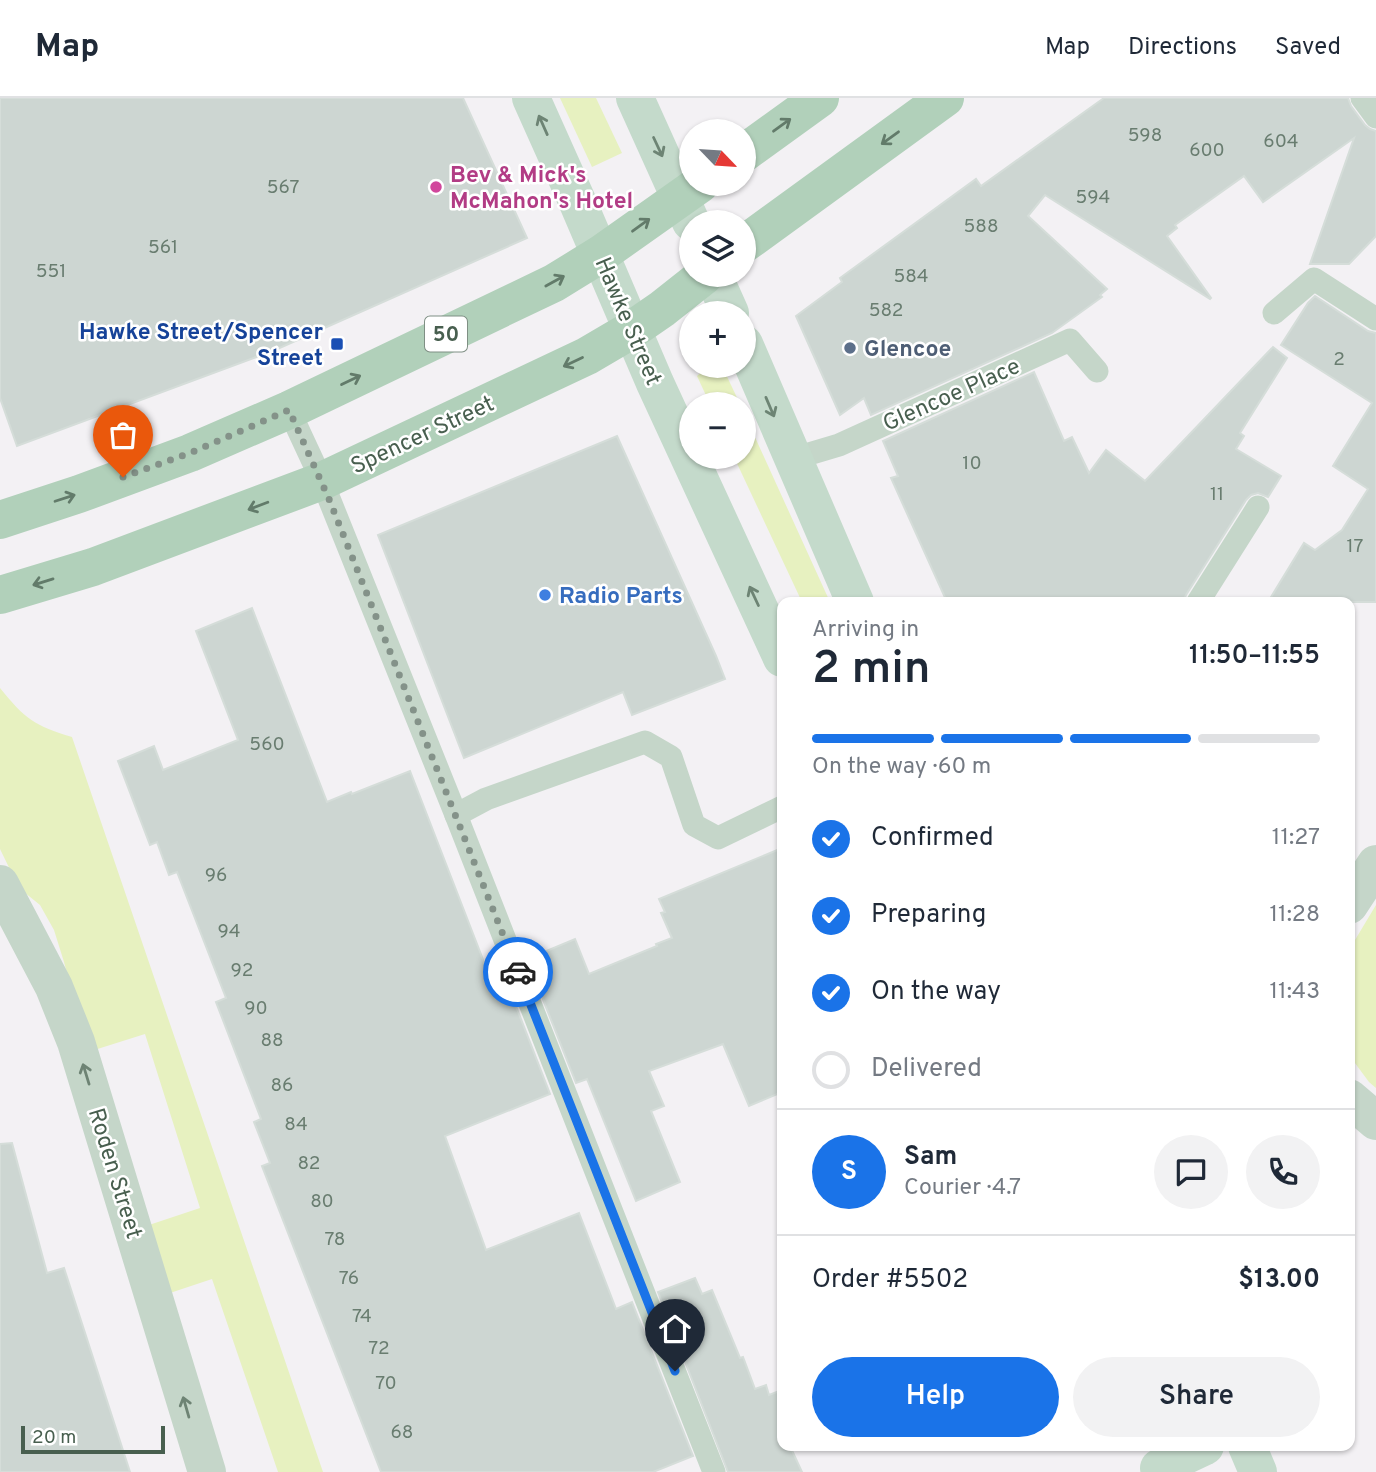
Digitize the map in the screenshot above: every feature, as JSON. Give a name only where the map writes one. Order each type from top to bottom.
[{"type":"main road","points":[[756,144],[820,98]]},
{"type":"main road","points":[[756,235],[945,98]]},
{"type":"main road","name":"50","points":[[0,520],[190,453],[289,410],[554,283],[691,201]]},
{"type":"main road","name":"Spencer Street","points":[[0,595],[93,567],[321,481],[587,356],[633,329],[690,287]]},
{"type":"street","name":"Hawke Street","points":[[531,98],[655,383],[777,647]]},
{"type":"street","points":[[635,98],[691,201]]},
{"type":"street","points":[[756,373],[853,597]]},
{"type":"street","points":[[1355,896],[1376,864]]},
{"type":"street","name":"Roden Street","points":[[0,884],[54,987],[76,1042],[207,1472]]},
{"type":"street","points":[[1355,1103],[1376,1121]]},
{"type":"street","points":[[1156,1462],[1190,1451]]},
{"type":"street","points":[[1249,1451],[1258,1472]]},
{"type":"lane","points":[[1362,98],[1376,117]]},
{"type":"lane","points":[[1274,313],[1314,279],[1376,320]]},
{"type":"lane","name":"Glencoe Place","points":[[792,459],[839,445],[1070,341],[1097,371]]},
{"type":"lane","points":[[289,410],[321,481],[456,815],[714,1472]]},
{"type":"lane","points":[[1201,597],[1258,507]]},
{"type":"lane","points":[[456,815],[486,799],[645,742],[671,757],[694,825],[718,838],[777,809]]},
{"type":"green space","points":[[560,98],[596,98],[622,153],[592,167]]},
{"type":"green space","points":[[698,378],[728,378],[734,392],[704,392]]},
{"type":"green space","points":[[756,439],[828,597],[800,597],[740,469],[756,469]]},
{"type":"green space","points":[[0,688],[32,720],[72,737],[323,1472],[278,1472],[212,1279],[167,1294],[143,1227],[200,1208],[145,1034],[88,1052],[54,930],[40,905],[19,888],[0,849]]},
{"type":"green space","points":[[1376,905],[1376,1088],[1355,1063],[1355,940]]},
{"type":"building","points":[[0,98],[463,98],[527,238],[275,350],[17,446],[0,398]]},
{"type":"building","points":[[1104,98],[1348,98],[1365,125],[1376,131],[1376,236],[1349,264],[1310,264],[1354,138],[1263,202],[1244,176],[1175,225],[1177,228],[1167,236],[1210,299],[1045,195],[1028,216],[1107,289],[1100,295],[1102,297],[1052,333],[871,415],[864,398],[840,415],[796,316],[842,282],[840,278],[976,179],[981,186]]},
{"type":"building","points":[[1315,296],[1368,331],[1376,333],[1376,602],[1355,602],[1355,597],[1271,597],[1304,543],[1315,550],[1342,530],[1368,489],[1333,466],[1372,403],[1281,345]]},
{"type":"building","points":[[1273,347],[1287,358],[1240,433],[1244,436],[1236,449],[1281,476],[1268,497],[1258,493],[1246,500],[1185,597],[945,597],[891,478],[898,476],[883,441],[1034,372],[1064,441],[1072,437],[1089,473],[1106,450],[1145,481]]},
{"type":"building","name":"Radio Parts","points":[[617,436],[725,679],[632,715],[623,692],[464,758],[378,535]]},
{"type":"building","points":[[252,608],[327,802],[410,771],[489,975],[502,970],[550,1094],[445,1136],[486,1250],[579,1213],[616,1309],[632,1302],[693,1456],[653,1472],[381,1472],[262,1166],[270,1163],[254,1122],[261,1119],[216,1002],[226,998],[177,872],[169,875],[157,842],[150,845],[118,761],[154,746],[163,770],[238,740],[196,631]]},
{"type":"building","points":[[777,850],[777,1094],[749,1106],[723,1044],[649,1071],[664,1106],[651,1111],[680,1182],[636,1201],[587,1079],[576,1083],[527,959],[575,939],[589,974],[657,946],[656,944],[672,938],[661,913],[665,912],[659,899]]},
{"type":"building","points":[[12,1143],[47,1273],[64,1268],[130,1472],[0,1472],[0,1144]]},
{"type":"building","points":[[695,1278],[702,1294],[712,1290],[755,1389],[766,1385],[769,1395],[777,1392],[777,1451],[792,1451],[802,1472],[728,1472],[658,1292]]},
{"type":"way so far","points":[[123,477],[190,453],[289,410],[329,499],[518,972]]},
{"type":"place","name":"Bev & Mick's McMahon's Hotel","points":[[436,187]]},
{"type":"place","name":"Hawke Street/Spencer Street","points":[[337,344]]},
{"type":"place","name":"Glencoe","points":[[850,348]]},
{"type":"place","name":"Radio Parts","points":[[545,595]]},
{"type":"route","points":[[518,972],[675,1371]]}]
